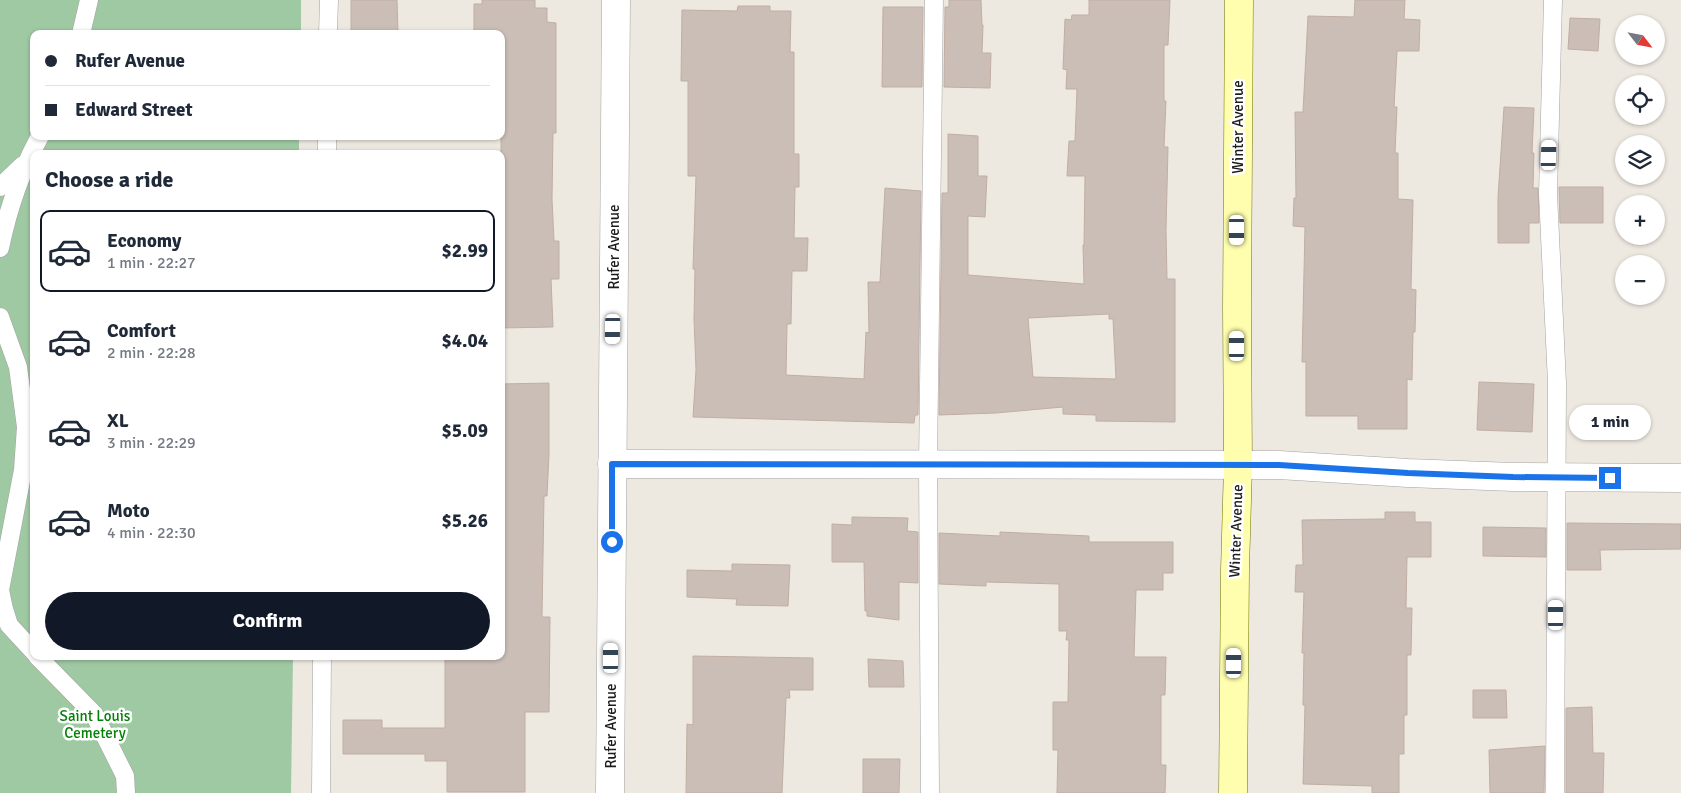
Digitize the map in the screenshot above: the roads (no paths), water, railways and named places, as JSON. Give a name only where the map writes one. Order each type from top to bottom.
[{"type":"main road","name":"Winter Avenue","points":[[1233,793],[1238,466],[1239,0]]},
{"type":"street","name":"Rufer Avenue","points":[[610,793],[616,0]]},
{"type":"street","points":[[612,464],[1279,465],[1408,473],[1681,478]]},
{"type":"lane","points":[[82,30],[89,0]]},
{"type":"lane","points":[[328,30],[329,0]]},
{"type":"lane","points":[[930,793],[928,464],[934,0]]},
{"type":"lane","points":[[1553,0],[1548,194],[1557,383],[1555,793]]},
{"type":"lane","points":[[0,248],[4,228],[30,155]]},
{"type":"lane","points":[[0,187],[26,163]]},
{"type":"lane","points":[[0,317],[18,368],[26,427],[23,470],[0,590],[9,625],[30,648]]},
{"type":"lane","points":[[41,660],[94,714],[125,776],[126,793]]},
{"type":"lane","points":[[321,793],[322,660]]},
{"type":"park label","name":"Saint Louis Cemetery","points":[[95,724]]}]
